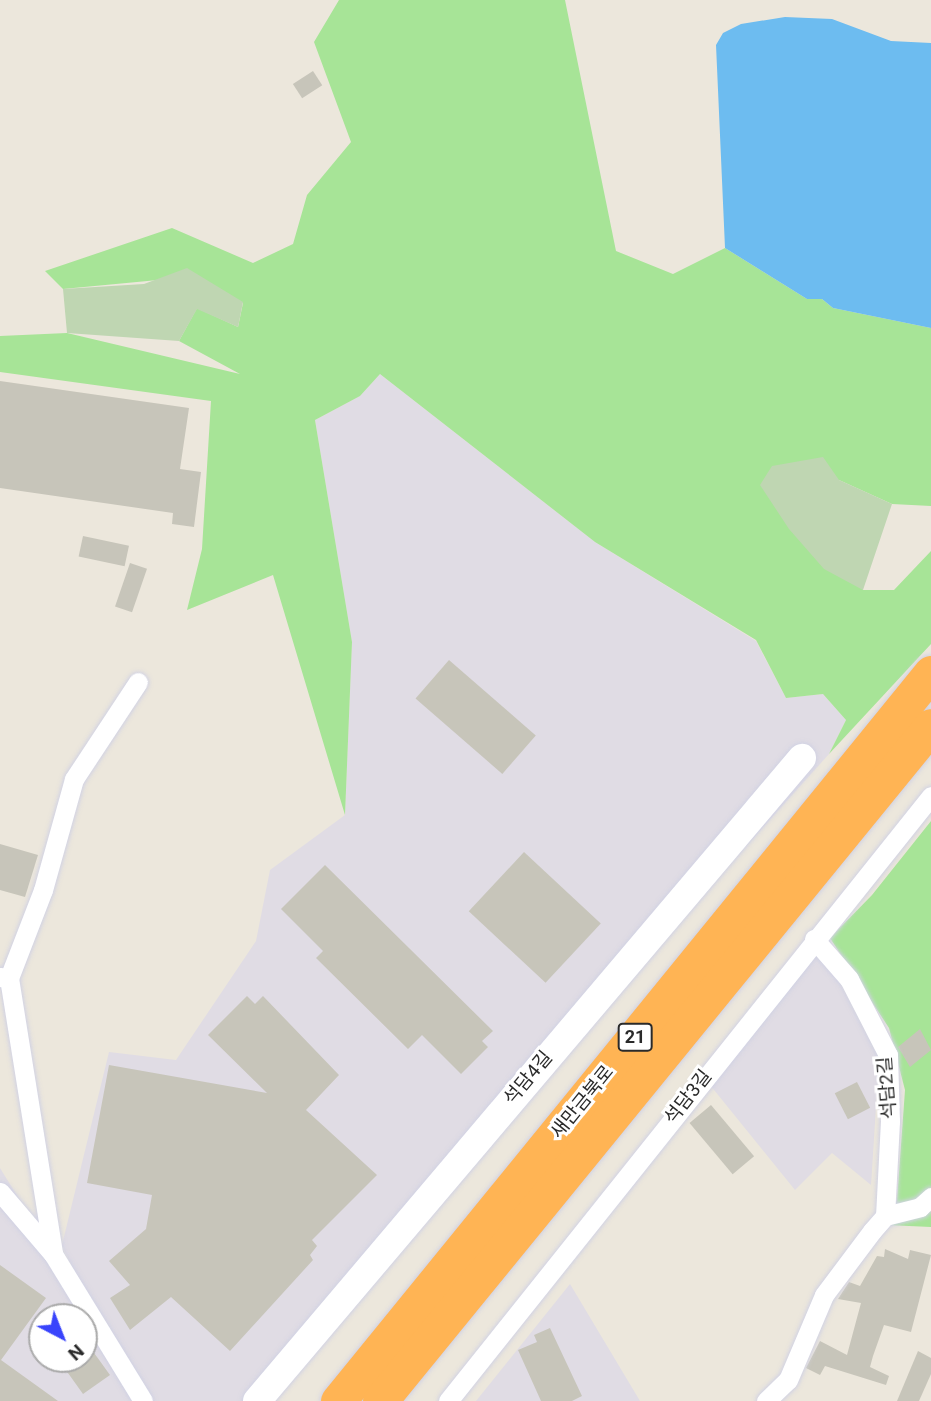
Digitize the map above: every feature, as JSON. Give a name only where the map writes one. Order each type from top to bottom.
[{"type":"highway","name":"새만금북로","points":[[338,1401],[931,673]]},
{"type":"highway","name":"새만금북로","points":[[380,1401],[931,726]]},
{"type":"street","points":[[53,1254],[4,978],[43,890],[74,779],[138,682]]},
{"type":"street","name":"석담4길","points":[[257,1401],[802,758]]},
{"type":"street","name":"석담3길","points":[[448,1401],[814,939],[931,796]]},
{"type":"street","name":"석담2길","points":[[814,939],[849,979],[888,1055],[890,1121],[885,1216]]},
{"type":"street","points":[[0,1192],[53,1254],[143,1401]]},
{"type":"street","points":[[766,1401],[788,1380],[824,1294],[885,1216],[920,1207],[931,1196]]},
{"type":"shaded area","points":[[380,374],[595,542],[756,641],[786,698],[823,694],[846,720],[829,754],[247,1401],[137,1401],[98,1320],[98,1303],[90,1303],[62,1245],[109,1052],[176,1060],[256,941],[270,870],[345,815],[352,642],[315,420],[360,396]]},
{"type":"shaded area","points":[[814,956],[833,970],[879,1059],[871,1185],[832,1153],[795,1190],[710,1085]]},
{"type":"shaded area","points":[[0,1168],[80,1303],[28,1303],[28,1373],[98,1373],[98,1337],[133,1401],[0,1401]]},
{"type":"shaded area","points":[[570,1284],[640,1401],[476,1401]]},
{"type":"green space","points":[[339,0],[565,0],[616,251],[673,274],[725,248],[807,299],[822,299],[833,308],[931,328],[931,506],[892,504],[839,480],[863,590],[894,590],[931,551],[931,644],[829,754],[846,720],[823,694],[786,698],[756,640],[595,542],[380,374],[360,396],[315,420],[352,642],[345,815],[273,575],[187,610],[202,549],[211,401],[0,372],[0,336],[67,333],[240,374],[179,341],[197,308],[238,327],[243,303],[158,280],[63,289],[45,271],[172,228],[253,263],[293,244],[307,195],[351,142],[314,42]]},
{"type":"green space","points":[[187,268],[243,302],[238,327],[197,309],[179,341],[67,333],[63,289],[144,284]]},
{"type":"green space","points":[[823,457],[839,480],[892,504],[863,590],[824,569],[789,529],[760,485],[772,466]]},
{"type":"green space","points":[[931,821],[931,1227],[887,1225],[897,1200],[905,1090],[889,1028],[830,938],[872,895]]},
{"type":"water","points":[[785,17],[832,19],[891,41],[931,43],[931,328],[833,308],[822,299],[807,299],[725,248],[716,45],[723,33],[741,24]]},
{"type":"building","points":[[313,71],[322,85],[302,98],[293,84]]},
{"type":"building","points":[[0,381],[189,408],[180,469],[201,472],[194,527],[172,524],[173,513],[0,488]]},
{"type":"building","points":[[83,536],[129,546],[125,566],[79,557]]},
{"type":"building","points":[[130,563],[147,569],[132,612],[115,606]]},
{"type":"building","points":[[449,660],[536,735],[502,774],[416,698]]},
{"type":"building","points":[[0,844],[38,855],[25,897],[0,890]]},
{"type":"building","points":[[524,852],[601,924],[546,983],[469,911]]},
{"type":"building","points":[[325,865],[493,1031],[482,1041],[488,1047],[461,1074],[422,1035],[408,1049],[316,958],[323,951],[281,909]]},
{"type":"building","points":[[247,996],[255,1004],[263,996],[339,1075],[306,1110],[377,1175],[312,1240],[317,1246],[310,1255],[313,1260],[230,1351],[171,1297],[130,1330],[110,1298],[130,1285],[109,1261],[146,1229],[152,1195],[87,1183],[109,1065],[267,1093],[208,1035]]},
{"type":"building","points":[[920,1029],[931,1050],[910,1067],[898,1047]]},
{"type":"building","points":[[857,1082],[870,1108],[848,1119],[835,1093]]},
{"type":"building","points":[[711,1105],[754,1156],[733,1174],[690,1123]]},
{"type":"building","points":[[885,1249],[908,1259],[910,1250],[931,1255],[911,1332],[884,1325],[873,1356],[870,1367],[889,1376],[886,1385],[825,1366],[820,1375],[806,1368],[820,1341],[847,1355],[861,1303],[838,1299],[849,1282],[860,1286],[877,1256],[884,1257]]},
{"type":"building","points":[[0,1265],[46,1298],[42,1303],[28,1303],[28,1323],[1,1360],[58,1401],[0,1401]]},
{"type":"building","points":[[550,1328],[582,1396],[572,1401],[541,1401],[518,1350],[537,1342],[534,1335]]},
{"type":"building","points":[[918,1351],[931,1358],[931,1374],[919,1401],[897,1401]]},
{"type":"building","points":[[98,1358],[110,1375],[83,1394],[68,1373],[98,1373]]}]
